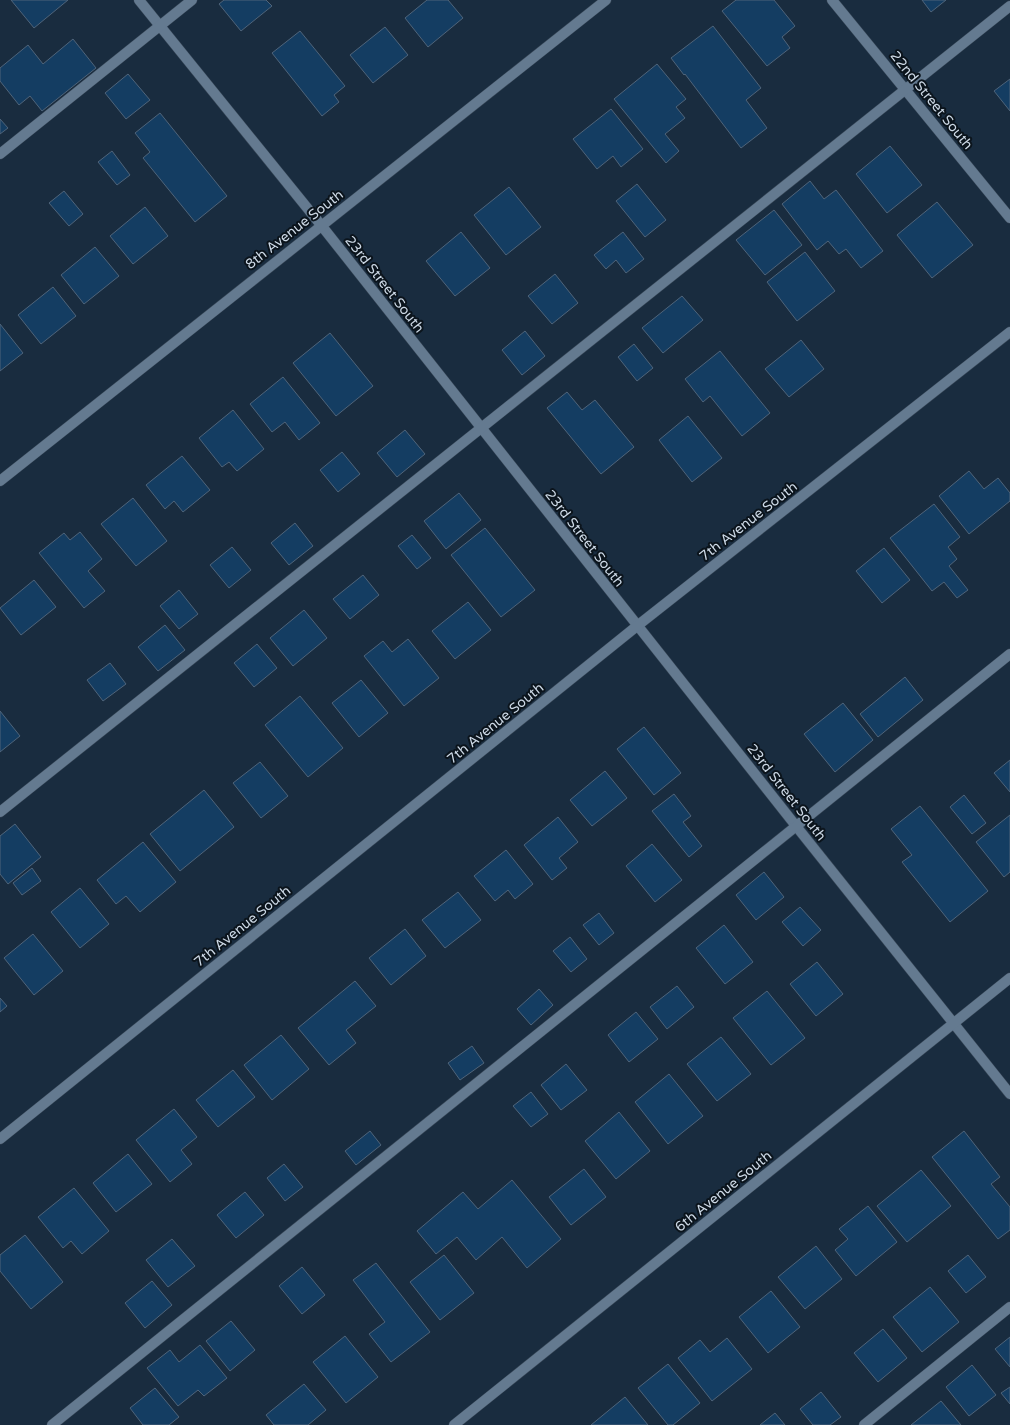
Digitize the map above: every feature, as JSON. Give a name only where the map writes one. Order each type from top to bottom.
[{"type":"street","name":"23rd Street South","points":[[139,0],[321,225],[637,626],[1010,1094]]},
{"type":"street","points":[[0,154],[192,0]]},
{"type":"street","name":"8th Avenue South","points":[[0,481],[606,0]]},
{"type":"street","name":"22nd Street South","points":[[832,0],[1010,218]]},
{"type":"street","points":[[0,812],[1010,6]]},
{"type":"street","name":"7th Avenue South","points":[[0,1139],[637,626],[1010,332]]},
{"type":"street","points":[[52,1425],[1010,654]]},
{"type":"street","name":"6th Avenue South","points":[[454,1425],[1010,978]]},
{"type":"street","points":[[864,1425],[1010,1307]]},
{"type":"building","points":[[11,0],[68,0],[34,28]]},
{"type":"building","points":[[224,0],[266,0],[272,6],[241,31],[219,4]]},
{"type":"building","points":[[427,0],[448,0],[463,18],[428,47],[405,18]]},
{"type":"building","points":[[736,0],[774,0],[795,26],[782,37],[790,48],[767,66],[722,11]]},
{"type":"building","points":[[922,0],[946,0],[931,12]]},
{"type":"building","points":[[713,26],[761,88],[746,100],[767,128],[741,148],[685,74],[684,75],[671,58]]},
{"type":"building","points":[[385,27],[408,55],[373,83],[350,55]]},
{"type":"building","points":[[300,31],[345,86],[334,95],[339,102],[322,116],[272,53]]},
{"type":"building","points":[[73,39],[96,68],[42,111],[30,96],[19,105],[0,81],[0,68],[28,45],[43,64]]},
{"type":"building","points":[[657,64],[686,99],[676,107],[685,118],[665,134],[679,151],[666,163],[614,99]]},
{"type":"building","points":[[128,74],[150,100],[126,119],[105,93]]},
{"type":"building","points":[[1010,79],[1010,111],[994,91]]},
{"type":"building","points":[[611,109],[643,149],[621,167],[613,156],[597,169],[573,139]]},
{"type":"building","points":[[160,113],[227,196],[195,222],[143,158],[150,152],[135,133]]},
{"type":"building","points":[[0,119],[8,128],[0,134]]},
{"type":"building","points":[[890,146],[922,185],[887,213],[856,174]]},
{"type":"building","points":[[112,151],[130,175],[117,185],[98,162]]},
{"type":"building","points":[[810,181],[824,199],[836,190],[883,251],[861,268],[846,249],[839,254],[828,241],[817,250],[782,204]]},
{"type":"building","points":[[637,184],[666,220],[645,237],[616,201]]},
{"type":"building","points":[[509,187],[541,227],[506,255],[474,215]]},
{"type":"building","points":[[64,191],[83,214],[69,226],[49,203]]},
{"type":"building","points":[[937,202],[973,245],[932,278],[897,235]]},
{"type":"building","points":[[145,207],[168,236],[133,264],[110,236]]},
{"type":"building","points":[[774,210],[802,245],[765,275],[736,240]]},
{"type":"building","points":[[461,232],[490,268],[455,296],[426,261]]},
{"type":"building","points":[[623,232],[644,259],[626,273],[616,260],[606,269],[594,255]]},
{"type":"building","points":[[95,247],[119,276],[84,304],[61,275]]},
{"type":"building","points":[[805,252],[835,291],[797,321],[767,282]]},
{"type":"building","points":[[555,274],[578,303],[552,324],[528,296]]},
{"type":"building","points":[[53,287],[76,316],[41,344],[18,315]]},
{"type":"building","points":[[682,296],[703,320],[663,353],[642,328]]},
{"type":"building","points":[[0,324],[23,353],[0,371]]},
{"type":"building","points":[[525,331],[545,356],[522,375],[502,350]]},
{"type":"building","points":[[330,333],[373,386],[336,416],[293,363]]},
{"type":"building","points":[[801,340],[824,369],[789,397],[765,369]]},
{"type":"building","points":[[634,344],[653,368],[637,381],[618,357]]},
{"type":"building","points":[[720,351],[770,413],[742,436],[710,396],[703,402],[685,379]]},
{"type":"building","points":[[283,377],[320,423],[299,440],[285,422],[272,432],[250,404]]},
{"type":"building","points":[[567,392],[582,410],[595,400],[634,447],[601,474],[547,408]]},
{"type":"building","points":[[233,410],[264,449],[237,471],[229,462],[222,467],[199,438]]},
{"type":"building","points":[[688,416],[722,458],[692,482],[659,440]]},
{"type":"building","points":[[405,430],[425,454],[397,477],[377,453]]},
{"type":"building","points":[[342,452],[360,474],[338,492],[320,470]]},
{"type":"building","points":[[182,456],[210,490],[183,512],[174,501],[165,509],[146,485]]},
{"type":"building","points":[[969,471],[984,489],[998,478],[1010,493],[1010,501],[969,534],[939,496]]},
{"type":"building","points":[[459,493],[481,520],[446,549],[424,521]]},
{"type":"building","points":[[133,498],[167,541],[136,566],[101,524]]},
{"type":"building","points":[[934,504],[960,537],[948,547],[957,559],[949,566],[968,590],[957,598],[944,582],[932,591],[890,538]]},
{"type":"building","points":[[295,523],[313,546],[289,565],[271,543]]},
{"type":"building","points":[[485,528],[535,590],[501,617],[451,555]]},
{"type":"building","points":[[80,532],[102,559],[88,571],[105,591],[84,608],[39,553],[64,533],[70,540]]},
{"type":"building","points":[[412,535],[431,558],[417,569],[398,546]]},
{"type":"building","points":[[232,547],[251,570],[229,588],[210,565]]},
{"type":"building","points":[[884,548],[910,580],[882,603],[856,571]]},
{"type":"building","points":[[363,575],[379,595],[350,619],[333,599]]},
{"type":"building","points":[[34,580],[56,607],[21,635],[0,608]]},
{"type":"building","points":[[179,590],[198,614],[179,629],[160,606]]},
{"type":"building","points":[[468,602],[491,630],[455,659],[432,631]]},
{"type":"building","points":[[304,610],[327,638],[293,666],[270,638]]},
{"type":"building","points":[[165,625],[185,650],[158,671],[138,647]]},
{"type":"building","points":[[408,639],[439,678],[404,706],[364,656],[383,641],[392,652]]},
{"type":"building","points":[[257,644],[277,668],[254,687],[234,663]]},
{"type":"building","points":[[110,663],[126,684],[103,701],[87,680]]},
{"type":"building","points":[[905,677],[923,700],[878,737],[860,714]]},
{"type":"building","points":[[361,680],[388,713],[359,737],[332,703]]},
{"type":"building","points":[[300,696],[343,748],[308,777],[265,725]]},
{"type":"building","points":[[843,703],[873,740],[835,772],[804,734]]},
{"type":"building","points":[[0,711],[20,736],[0,752]]},
{"type":"building","points":[[644,727],[681,773],[654,795],[617,749]]},
{"type":"building","points":[[1010,760],[1010,792],[994,773]]},
{"type":"building","points":[[260,762],[288,796],[261,818],[233,783]]},
{"type":"building","points":[[605,771],[627,798],[592,826],[570,800]]},
{"type":"building","points":[[204,790],[234,827],[180,871],[150,834]]},
{"type":"building","points":[[674,794],[691,816],[683,822],[702,846],[689,857],[652,811]]},
{"type":"building","points":[[964,795],[986,823],[972,834],[950,807]]},
{"type":"building","points":[[920,806],[988,891],[950,922],[902,862],[912,855],[891,829]]},
{"type":"building","points":[[1010,815],[1010,872],[1004,877],[976,842]]},
{"type":"building","points":[[558,817],[578,842],[559,858],[567,868],[552,880],[524,845]]},
{"type":"building","points":[[15,824],[41,857],[8,884],[0,874],[0,836]]},
{"type":"building","points":[[143,842],[176,882],[140,912],[126,896],[116,904],[97,880]]},
{"type":"building","points":[[652,844],[682,880],[655,902],[626,866]]},
{"type":"building","points":[[506,850],[533,884],[515,899],[508,890],[495,901],[474,876]]},
{"type":"building","points":[[32,868],[41,881],[22,895],[13,883]]},
{"type":"building","points":[[764,872],[784,897],[756,920],[736,895]]},
{"type":"building","points":[[80,888],[109,924],[80,948],[51,912]]},
{"type":"building","points":[[458,892],[481,920],[445,948],[422,920]]},
{"type":"building","points":[[800,907],[821,930],[803,946],[782,922]]},
{"type":"building","points":[[599,913],[614,933],[599,945],[583,925]]},
{"type":"building","points":[[724,925],[753,962],[725,984],[696,948]]},
{"type":"building","points":[[405,929],[426,956],[391,985],[369,958]]},
{"type":"building","points":[[33,934],[63,971],[34,995],[4,958]]},
{"type":"building","points":[[570,937],[587,959],[571,972],[553,951]]},
{"type":"building","points":[[817,962],[843,994],[816,1016],[790,984]]},
{"type":"building","points":[[355,981],[376,1006],[346,1030],[356,1043],[329,1065],[298,1028]]},
{"type":"building","points":[[677,986],[694,1007],[667,1029],[650,1007]]},
{"type":"building","points":[[539,989],[553,1005],[531,1025],[517,1009]]},
{"type":"building","points":[[767,991],[805,1038],[771,1065],[733,1018]]},
{"type":"building","points":[[0,998],[7,1006],[0,1012]]},
{"type":"building","points":[[636,1012],[658,1039],[629,1062],[608,1035]]},
{"type":"building","points":[[281,1035],[309,1069],[272,1100],[244,1065]]},
{"type":"building","points":[[721,1037],[751,1074],[717,1101],[687,1064]]},
{"type":"building","points":[[472,1046],[484,1063],[460,1080],[448,1063]]},
{"type":"building","points":[[566,1064],[587,1090],[561,1110],[541,1085]]},
{"type":"building","points":[[233,1070],[255,1097],[218,1127],[196,1100]]},
{"type":"building","points":[[669,1074],[703,1116],[668,1144],[635,1102]]},
{"type":"building","points":[[531,1092],[548,1114],[531,1127],[513,1106]]},
{"type":"building","points":[[174,1109],[197,1137],[181,1150],[192,1164],[170,1182],[136,1140]]},
{"type":"building","points":[[619,1112],[650,1151],[616,1179],[585,1141]]},
{"type":"building","points":[[370,1131],[381,1145],[356,1165],[345,1151]]},
{"type":"building","points":[[964,1131],[1000,1177],[991,1184],[1010,1207],[1010,1230],[998,1239],[932,1157]]},
{"type":"building","points":[[128,1154],[152,1184],[116,1212],[93,1183]]},
{"type":"building","points":[[284,1164],[303,1187],[285,1201],[267,1178]]},
{"type":"building","points":[[584,1169],[606,1197],[571,1225],[549,1197]]},
{"type":"building","points":[[921,1170],[951,1206],[907,1242],[877,1206]]},
{"type":"building","points":[[512,1180],[561,1239],[527,1268],[502,1237],[476,1260],[457,1237],[436,1254],[417,1231],[463,1192],[478,1209]]},
{"type":"building","points":[[74,1188],[109,1231],[82,1254],[71,1241],[63,1248],[38,1217]]},
{"type":"building","points":[[245,1192],[264,1215],[236,1238],[217,1215]]},
{"type":"building","points":[[868,1206],[897,1242],[856,1276],[835,1250],[848,1239],[839,1229]]},
{"type":"building","points":[[25,1235],[63,1282],[31,1309],[0,1271],[0,1255]]},
{"type":"building","points":[[172,1239],[195,1266],[168,1287],[146,1260]]},
{"type":"building","points":[[816,1246],[842,1279],[805,1309],[778,1277]]},
{"type":"building","points":[[444,1255],[474,1293],[440,1320],[410,1282]]},
{"type":"building","points":[[968,1255],[986,1277],[966,1293],[948,1271]]},
{"type":"building","points":[[376,1263],[430,1332],[391,1362],[369,1334],[385,1322],[353,1280]]},
{"type":"building","points":[[302,1267],[325,1295],[302,1314],[279,1286]]},
{"type":"building","points":[[152,1281],[172,1305],[145,1328],[125,1303]]},
{"type":"building","points":[[930,1287],[959,1322],[922,1352],[893,1317]]},
{"type":"building","points":[[771,1291],[800,1327],[768,1353],[739,1317]]},
{"type":"building","points":[[231,1321],[255,1350],[230,1371],[206,1341]]},
{"type":"building","points":[[883,1329],[907,1358],[878,1382],[854,1353]]},
{"type":"building","points":[[345,1336],[378,1377],[346,1403],[313,1362]]},
{"type":"building","points":[[1010,1337],[1010,1367],[995,1349]]},
{"type":"building","points":[[727,1338],[752,1369],[712,1401],[678,1358],[700,1340],[710,1352]]},
{"type":"building","points":[[200,1345],[227,1378],[204,1396],[198,1390],[178,1406],[147,1368],[170,1350],[179,1362]]},
{"type":"building","points":[[668,1364],[700,1403],[673,1425],[668,1425],[638,1388]]},
{"type":"building","points":[[972,1365],[996,1395],[969,1416],[946,1387]]},
{"type":"building","points":[[304,1384],[326,1410],[308,1425],[274,1425],[266,1415]]},
{"type":"building","points":[[1010,1387],[1010,1404],[1001,1393]]},
{"type":"building","points":[[155,1388],[179,1417],[169,1425],[143,1425],[130,1408]]},
{"type":"building","points":[[821,1392],[841,1417],[830,1425],[813,1425],[800,1409]]},
{"type":"building","points":[[625,1397],[648,1425],[591,1425]]},
{"type":"building","points":[[941,1401],[961,1425],[911,1425]]},
{"type":"building","points":[[775,1413],[785,1425],[760,1425]]}]
